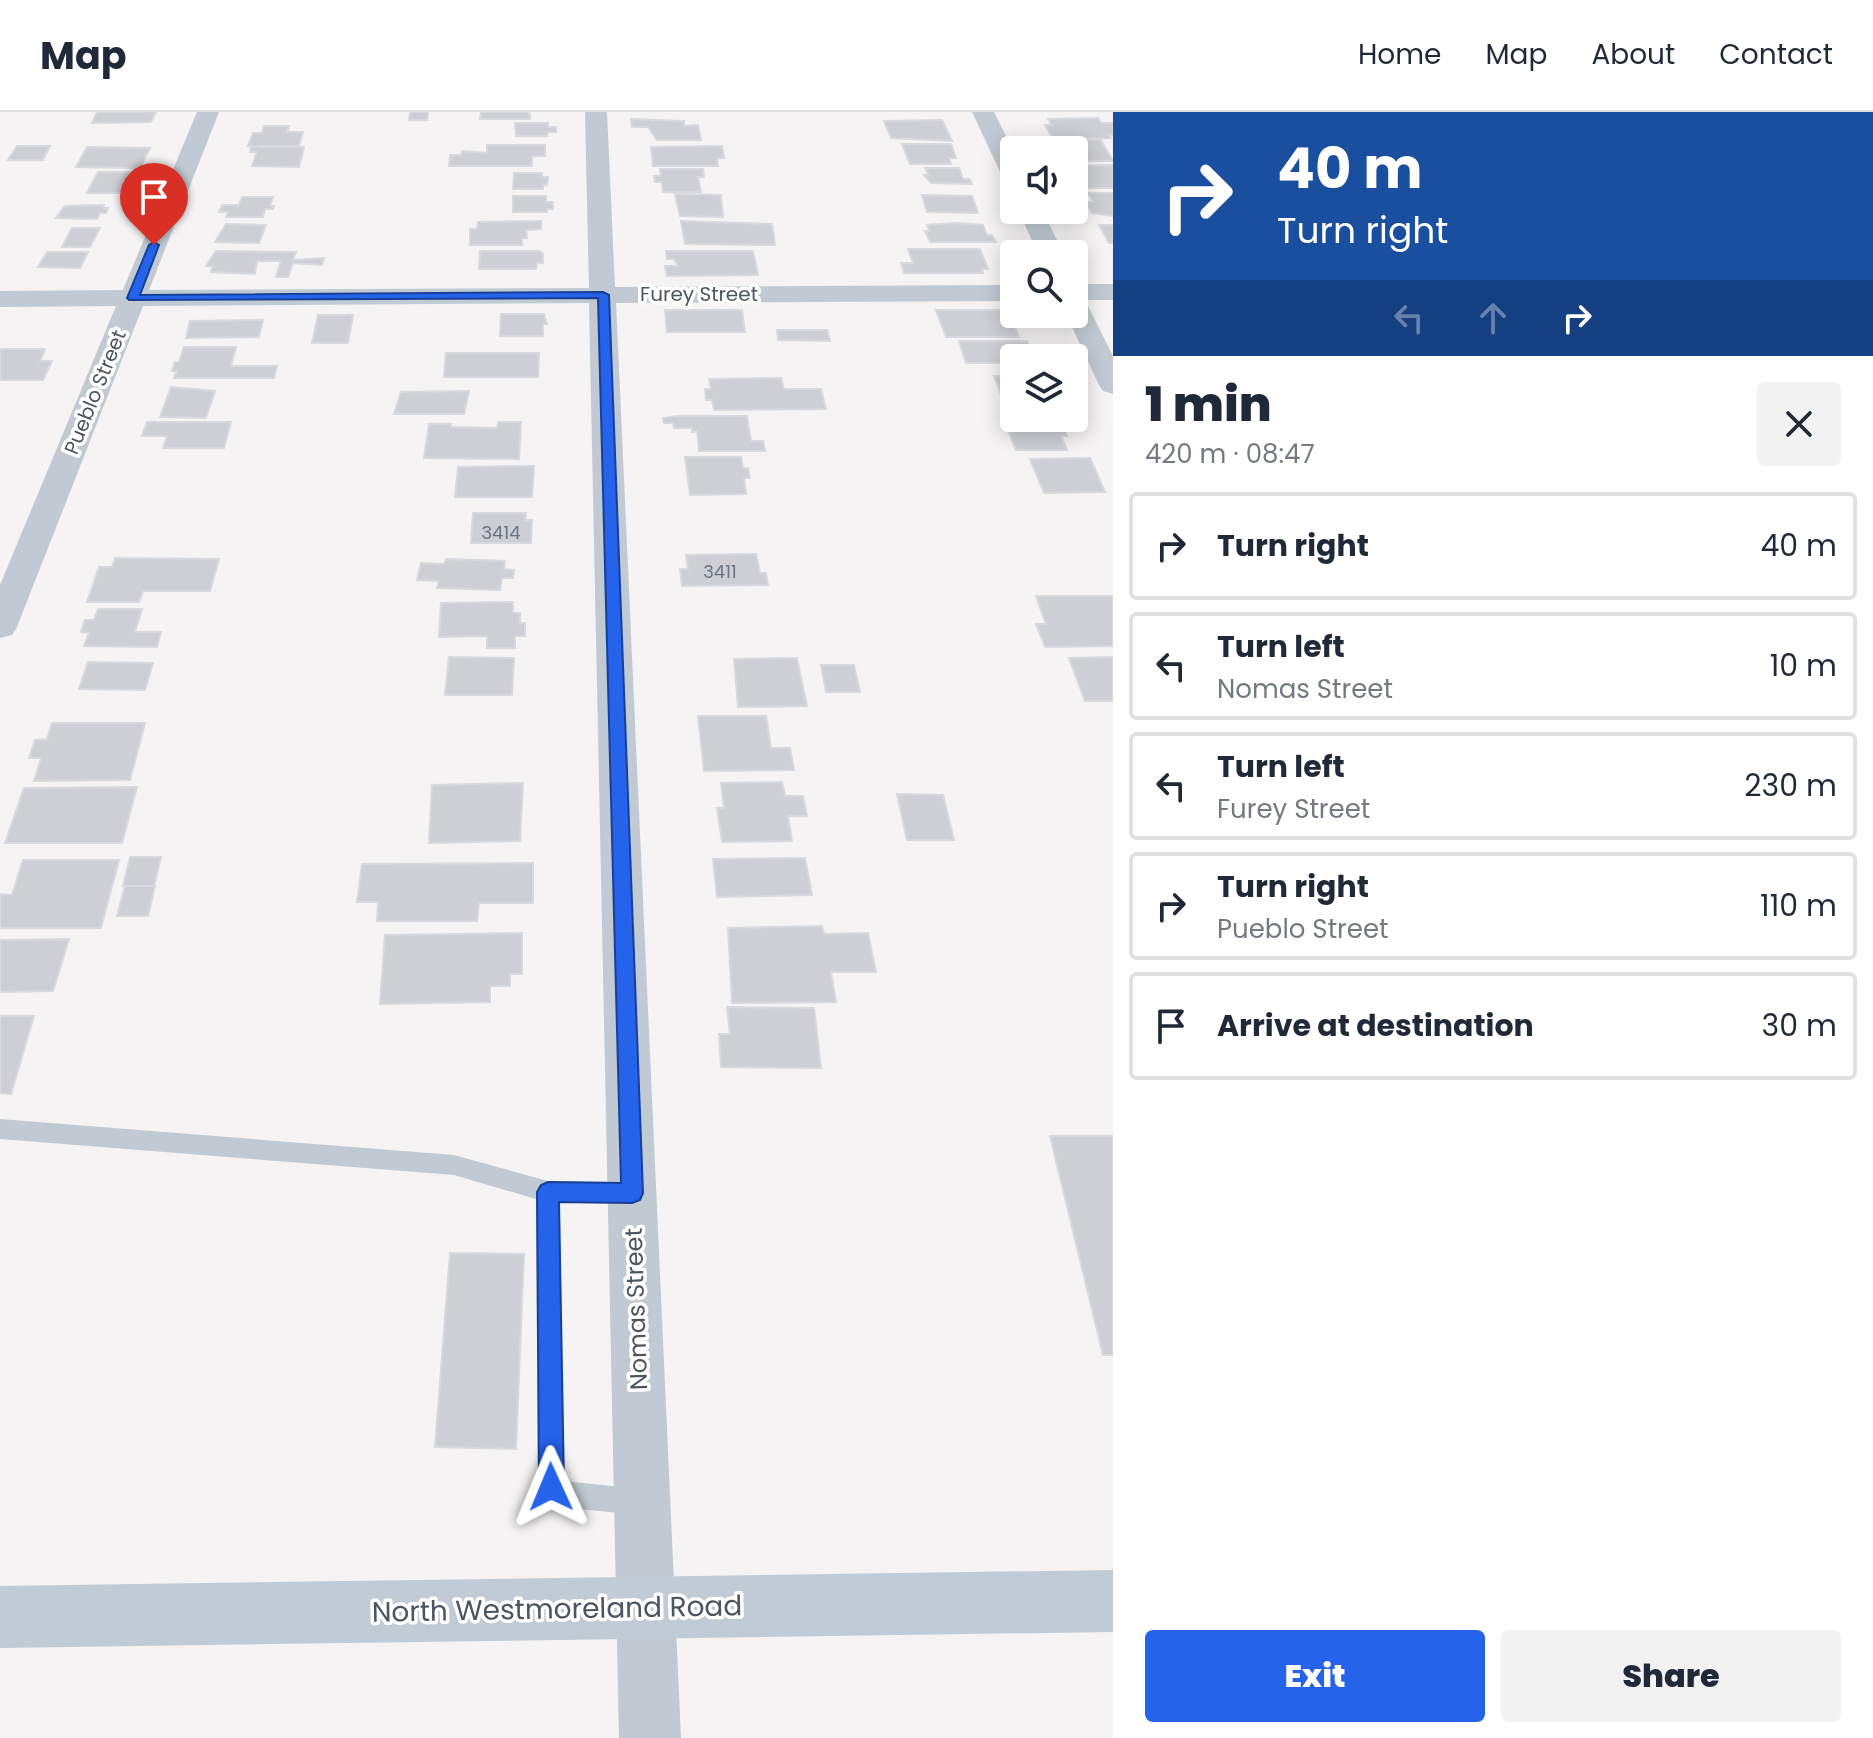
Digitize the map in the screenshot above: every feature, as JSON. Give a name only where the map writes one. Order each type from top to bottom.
[{"type":"main road","name":"North Westmoreland Road","points":[[0,1617],[1113,1601]]},
{"type":"street","name":"Pueblo Street","points":[[0,627],[208,112]]},
{"type":"street","name":"Nomas Street","points":[[596,112],[650,1738]]},
{"type":"street","points":[[983,112],[1000,147]]},
{"type":"street","points":[[1088,292],[1113,292]]},
{"type":"street","name":"Furey Street","points":[[0,299],[1000,293]]},
{"type":"street","points":[[1086,328],[1113,385]]},
{"type":"lane","points":[[0,1129],[454,1165],[548,1192],[632,1193]]},
{"type":"lane","points":[[548,1192],[551,1487],[557,1494],[642,1502]]},
{"type":"building","points":[[97,112],[156,112],[151,122],[92,123]]},
{"type":"building","points":[[410,112],[428,112],[427,120],[409,120]]},
{"type":"building","points":[[481,112],[528,112],[530,119],[480,119]]},
{"type":"building","points":[[1098,118],[1101,123],[1113,123],[1113,135],[1109,135],[1111,138],[1088,138],[1051,136],[1045,125],[1052,125],[1048,119]]},
{"type":"building","points":[[631,119],[684,121],[684,126],[698,125],[701,140],[657,140],[648,127],[632,127]]},
{"type":"building","points":[[942,120],[952,141],[891,138],[884,121]]},
{"type":"building","points":[[515,123],[548,123],[548,127],[556,127],[556,132],[548,132],[547,136],[516,136]]},
{"type":"building","points":[[264,126],[289,126],[287,132],[303,132],[299,146],[248,146],[253,133],[262,133]]},
{"type":"building","points":[[1088,139],[1100,139],[1113,161],[1088,161]]},
{"type":"building","points":[[902,144],[951,144],[956,158],[949,158],[951,164],[910,164]]},
{"type":"building","points":[[487,145],[545,145],[545,156],[532,156],[532,166],[449,166],[450,155],[461,155],[462,151],[487,153]]},
{"type":"building","points":[[17,146],[50,146],[43,160],[8,160]]},
{"type":"building","points":[[722,146],[724,158],[717,158],[718,166],[653,166],[651,147]]},
{"type":"building","points":[[87,147],[150,148],[140,168],[76,167]]},
{"type":"building","points":[[251,147],[304,147],[299,167],[252,166],[257,152],[250,152]]},
{"type":"building","points":[[1113,165],[1113,188],[1088,188],[1088,166]]},
{"type":"building","points":[[925,168],[959,168],[963,179],[970,179],[972,184],[931,183],[924,175],[928,175]]},
{"type":"building","points":[[660,169],[703,169],[704,177],[698,177],[701,192],[663,192],[662,182],[655,182],[654,176],[661,176]]},
{"type":"building","points":[[98,172],[129,172],[127,177],[132,177],[130,181],[124,181],[119,193],[87,193]]},
{"type":"building","points":[[514,173],[542,173],[542,177],[548,177],[547,185],[543,185],[543,189],[513,189]]},
{"type":"building","points":[[1088,193],[1113,193],[1113,216],[1092,213],[1088,202],[1093,202]]},
{"type":"building","points":[[675,194],[721,195],[723,217],[680,216]]},
{"type":"building","points":[[922,195],[972,196],[978,213],[927,212]]},
{"type":"building","points":[[513,196],[546,196],[546,202],[553,202],[553,209],[547,209],[547,212],[513,212]]},
{"type":"building","points":[[242,197],[273,197],[270,206],[274,206],[273,209],[265,209],[263,217],[226,217],[228,212],[219,212],[222,205],[239,205]]},
{"type":"building","points":[[104,205],[103,208],[108,208],[106,213],[100,213],[97,219],[56,218],[65,206]]},
{"type":"building","points":[[541,221],[541,229],[526,230],[527,238],[522,238],[522,245],[470,245],[470,229],[477,229],[478,222]]},
{"type":"building","points":[[681,221],[772,224],[775,245],[685,244]]},
{"type":"building","points":[[226,224],[266,225],[259,243],[215,242]]},
{"type":"building","points":[[927,225],[983,225],[987,235],[992,235],[996,242],[930,242],[925,231],[930,231]]},
{"type":"building","points":[[1099,225],[1113,225],[1113,243],[1109,243]]},
{"type":"building","points":[[72,228],[100,228],[90,247],[62,247]]},
{"type":"building","points":[[908,249],[980,249],[988,269],[982,269],[983,273],[904,273],[901,263],[913,263]]},
{"type":"building","points":[[216,251],[296,252],[293,260],[324,258],[322,265],[293,263],[288,277],[276,277],[281,261],[257,261],[255,274],[211,272],[213,266],[206,266]]},
{"type":"building","points":[[480,251],[539,251],[543,254],[543,263],[537,263],[536,269],[479,269]]},
{"type":"building","points":[[666,251],[753,251],[758,275],[667,276],[665,266],[678,266],[674,259],[667,259]]},
{"type":"building","points":[[47,252],[88,252],[80,268],[38,267]]},
{"type":"building","points":[[665,310],[742,310],[745,332],[667,332]]},
{"type":"building","points":[[936,310],[1000,310],[1000,328],[1015,328],[1019,337],[946,337]]},
{"type":"building","points":[[501,314],[544,314],[547,324],[543,324],[543,336],[500,336]]},
{"type":"building","points":[[318,315],[353,315],[348,343],[312,343]]},
{"type":"building","points":[[263,320],[259,337],[186,338],[190,321]]},
{"type":"building","points":[[777,330],[827,330],[830,341],[778,340]]},
{"type":"building","points":[[959,341],[1027,341],[1028,344],[1000,344],[1000,363],[966,363]]},
{"type":"building","points":[[184,347],[236,347],[231,366],[277,366],[274,378],[174,378],[177,371],[172,371]]},
{"type":"building","points":[[0,349],[45,349],[40,361],[52,361],[43,380],[0,380]]},
{"type":"building","points":[[446,353],[539,353],[538,377],[444,377]]},
{"type":"building","points":[[994,376],[1000,376],[1000,392]]},
{"type":"building","points":[[781,378],[784,389],[821,389],[826,409],[714,410],[712,400],[706,400],[705,389],[711,389],[709,379]]},
{"type":"building","points":[[171,387],[215,391],[206,418],[160,417]]},
{"type":"building","points":[[469,391],[464,414],[394,414],[401,392]]},
{"type":"building","points":[[747,416],[751,441],[763,441],[765,451],[699,451],[697,431],[674,428],[673,423],[664,423],[663,418]]},
{"type":"building","points":[[147,422],[231,422],[224,448],[163,448],[167,436],[142,436]]},
{"type":"building","points":[[498,422],[521,422],[519,459],[424,458],[429,424],[497,428]]},
{"type":"building","points":[[1009,432],[1065,432],[1067,436],[1061,436],[1067,450],[1016,450]]},
{"type":"building","points":[[685,457],[741,457],[743,468],[748,468],[750,478],[744,478],[746,494],[690,495]]},
{"type":"building","points":[[1090,458],[1105,492],[1044,493],[1030,459]]},
{"type":"building","points":[[534,466],[532,497],[455,497],[458,467]]},
{"type":"building","points":[[473,513],[526,513],[525,520],[532,520],[531,543],[471,543]]},
{"type":"building","points":[[756,554],[760,573],[766,573],[768,585],[682,586],[680,569],[688,569],[686,555]]},
{"type":"building","points":[[115,558],[219,559],[210,591],[143,591],[139,602],[87,602],[99,567],[112,567]]},
{"type":"building","points":[[446,559],[505,561],[504,569],[514,570],[513,578],[502,578],[500,590],[437,588],[439,581],[417,580],[421,563],[444,564]]},
{"type":"building","points":[[1036,596],[1113,596],[1113,646],[1045,647],[1036,624],[1046,624]]},
{"type":"building","points":[[513,602],[513,613],[520,613],[520,623],[525,623],[525,636],[515,636],[515,648],[487,648],[487,636],[439,637],[441,603]]},
{"type":"building","points":[[98,609],[142,609],[135,632],[161,632],[157,647],[84,646],[89,633],[81,632],[85,620],[94,620]]},
{"type":"building","points":[[449,657],[514,658],[512,695],[445,695]]},
{"type":"building","points":[[1113,657],[1113,701],[1085,701],[1069,658]]},
{"type":"building","points":[[797,658],[807,706],[738,707],[734,659]]},
{"type":"building","points":[[88,662],[153,663],[145,690],[79,689]]},
{"type":"building","points":[[821,665],[854,665],[860,692],[826,692]]},
{"type":"building","points":[[698,716],[766,716],[771,748],[790,748],[794,770],[704,771]]},
{"type":"building","points":[[52,723],[145,723],[130,780],[34,781],[41,758],[29,758],[35,740],[47,739]]},
{"type":"building","points":[[782,782],[785,796],[803,796],[807,816],[788,816],[792,841],[722,842],[717,808],[724,808],[721,783]]},
{"type":"building","points":[[523,783],[520,841],[429,843],[432,785]]},
{"type":"building","points":[[137,787],[122,843],[5,843],[24,788]]},
{"type":"building","points":[[897,794],[943,795],[954,840],[907,840]]},
{"type":"building","points":[[130,857],[161,857],[154,886],[123,886]]},
{"type":"building","points":[[805,858],[812,895],[717,897],[713,859]]},
{"type":"building","points":[[23,860],[119,860],[101,928],[0,928],[0,894],[12,895]]},
{"type":"building","points":[[533,863],[533,903],[479,903],[477,921],[377,921],[378,902],[357,902],[362,864]]},
{"type":"building","points":[[125,886],[155,886],[148,916],[117,916]]},
{"type":"building","points":[[822,926],[824,934],[868,933],[876,972],[831,972],[836,1002],[732,1003],[728,928]]},
{"type":"building","points":[[522,933],[522,974],[510,974],[510,986],[490,986],[490,1002],[380,1004],[385,935]]},
{"type":"building","points":[[69,939],[53,991],[0,992],[0,940]]},
{"type":"building","points":[[727,1007],[814,1008],[821,1068],[721,1067],[719,1034],[730,1034]]},
{"type":"building","points":[[0,1016],[34,1016],[11,1094],[0,1093]]},
{"type":"building","points":[[1050,1136],[1113,1136],[1113,1355],[1103,1355]]},
{"type":"building","points":[[450,1253],[524,1254],[516,1449],[435,1447]]},
{"type":"route","points":[[154,245],[133,298],[603,295],[632,1193],[548,1192],[551,1487]]}]
